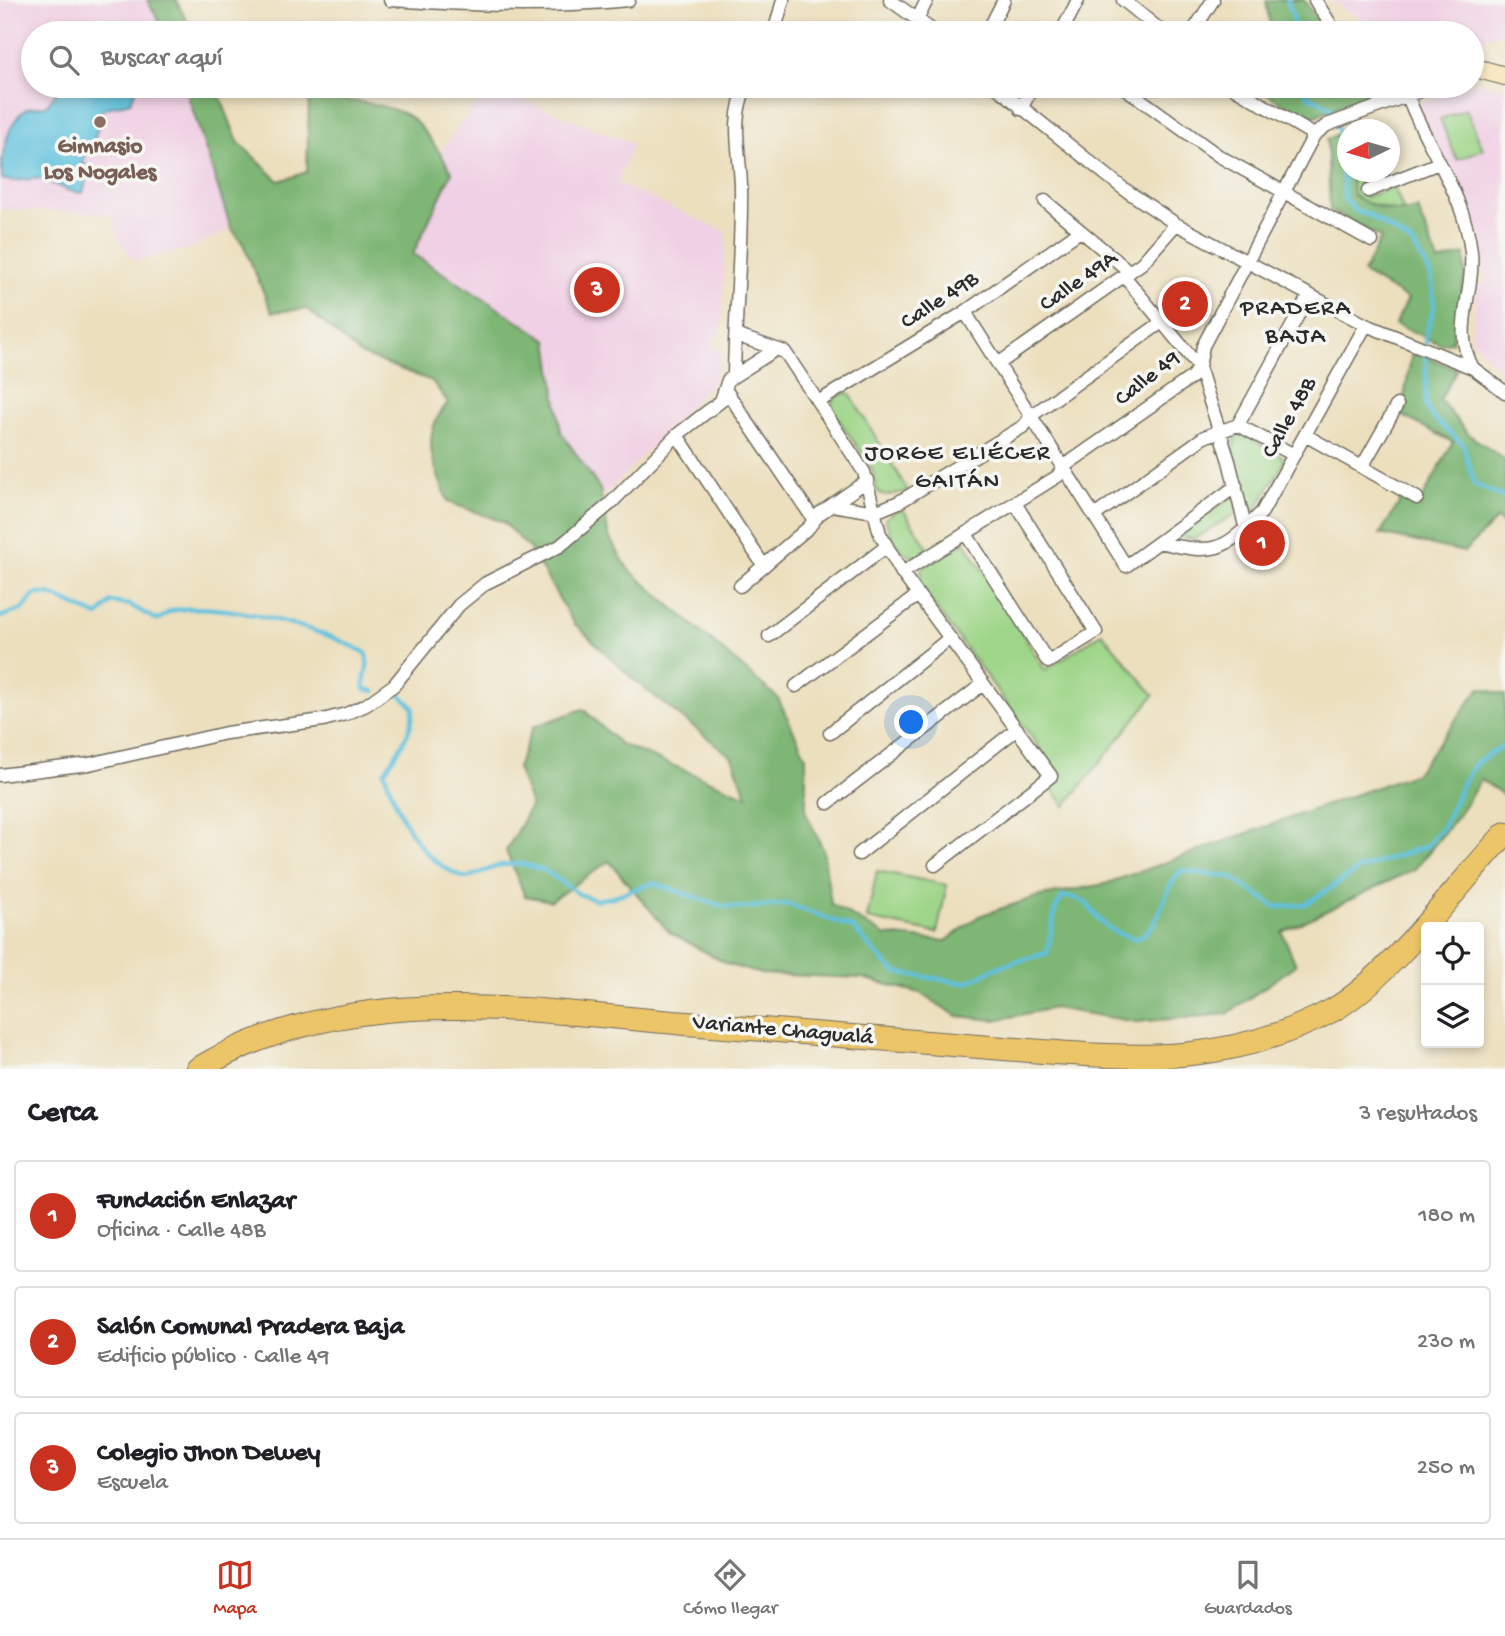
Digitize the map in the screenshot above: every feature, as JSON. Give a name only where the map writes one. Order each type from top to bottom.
[{"type":"highway","name":"Variante Chagualá","points":[[198,1069],[248,1043],[318,1019],[377,1010],[429,1007],[603,1016],[1100,1056],[1186,1057],[1222,1054],[1268,1039],[1336,1009],[1373,978],[1505,834]]},
{"type":"street","points":[[390,0],[580,5],[629,0]]},
{"type":"street","points":[[777,21],[783,0]]},
{"type":"street","points":[[890,0],[904,4],[922,21]]},
{"type":"street","points":[[918,18],[927,0]]},
{"type":"street","points":[[993,21],[1004,0]]},
{"type":"street","points":[[1067,21],[1078,0]]},
{"type":"street","points":[[1200,21],[1213,0]]},
{"type":"street","points":[[1315,0],[1328,21]]},
{"type":"street","points":[[1131,3],[1151,21]]},
{"type":"street","points":[[1484,71],[1505,76]]},
{"type":"street","points":[[734,375],[738,336],[741,184],[735,128],[736,113],[742,98]]},
{"type":"street","points":[[1009,98],[1124,188],[1176,224],[1366,325],[1473,368],[1505,392]]},
{"type":"street","points":[[1021,109],[1027,98]]},
{"type":"street","points":[[1138,98],[1198,142],[1284,195],[1372,241]]},
{"type":"street","points":[[1255,98],[1320,130],[1391,98]]},
{"type":"street","points":[[1409,98],[1466,225],[1472,276],[1462,335],[1464,352],[1473,368]]},
{"type":"street","name":"Calle 49","points":[[902,573],[1058,476],[1063,467],[1192,377],[1199,368],[1203,346],[1320,130]]},
{"type":"street","points":[[1368,191],[1439,163]]},
{"type":"street","points":[[1045,201],[1127,274],[1199,368],[1236,486],[1245,526]]},
{"type":"street","name":"Calle 49A","points":[[998,364],[1142,263],[1176,224]]},
{"type":"street","name":"Calle 49B","points":[[818,402],[965,312],[1080,231]]},
{"type":"street","points":[[1094,516],[1204,437],[1238,425],[1309,295]]},
{"type":"street","points":[[965,312],[1126,566],[1236,486]]},
{"type":"street","points":[[832,505],[875,512],[899,502],[1024,426],[1031,416],[1162,322]]},
{"type":"street","name":"Calle 48B","points":[[1159,542],[1192,550],[1217,549],[1237,536],[1262,512],[1366,325]]},
{"type":"street","points":[[738,336],[785,352],[868,480],[880,534],[902,573],[1051,775],[935,865]]},
{"type":"street","points":[[0,775],[89,764],[226,733],[323,720],[346,715],[366,705],[394,685],[459,605],[486,583],[560,546],[610,503],[677,435],[721,401],[728,380],[775,349]]},
{"type":"street","points":[[725,389],[814,520]]},
{"type":"street","points":[[1362,467],[1397,405]]},
{"type":"street","points":[[1238,425],[1294,455]]},
{"type":"street","points":[[677,435],[764,566]]},
{"type":"street","points":[[1305,435],[1417,498]]},
{"type":"street","points":[[740,586],[832,505],[868,480]]},
{"type":"street","points":[[966,534],[1048,662],[1096,632],[1015,503]]},
{"type":"street","points":[[769,636],[887,546]]},
{"type":"street","points":[[796,686],[918,594]]},
{"type":"street","points":[[830,733],[950,638]]},
{"type":"street","points":[[828,803],[983,684]]},
{"type":"street","points":[[859,853],[1017,729]]},
{"type":"shaded area","name":"Gimnasio Los Nogales","points":[[0,0],[147,0],[159,21],[21,21],[21,98],[192,98],[214,157],[231,228],[188,249],[134,261],[119,240],[111,214],[0,209]]},
{"type":"shaded area","points":[[1329,0],[1505,0],[1505,32],[1484,38],[1484,21],[1364,21]]},
{"type":"shaded area","points":[[1484,83],[1505,88],[1505,376],[1471,340],[1478,285],[1487,283],[1477,224],[1420,111],[1420,104],[1435,98],[1484,98]]},
{"type":"shaded area","points":[[480,98],[519,98],[633,144],[617,183],[726,232],[722,326],[711,344],[722,353],[713,381],[604,496],[561,432],[548,340],[381,233]]},
{"type":"green space","points":[[147,0],[176,0],[187,21],[159,21]]},
{"type":"green space","points":[[1266,0],[1304,0],[1318,21],[1269,21]]},
{"type":"green space","points":[[189,98],[221,98],[238,142],[279,181],[307,172],[309,98],[382,106],[405,114],[424,131],[452,172],[413,254],[548,340],[561,432],[600,489],[609,537],[628,569],[778,698],[806,757],[806,813],[823,849],[831,904],[885,935],[946,941],[979,916],[1036,897],[1105,884],[1416,773],[1480,688],[1505,695],[1505,796],[1481,780],[1457,817],[1415,869],[1282,932],[1296,965],[1227,1014],[1136,1022],[1054,1008],[995,1020],[957,1016],[920,993],[862,978],[761,974],[727,964],[669,932],[609,861],[551,901],[525,896],[506,851],[531,805],[517,768],[533,727],[583,709],[620,744],[747,796],[732,757],[633,679],[573,622],[530,549],[503,522],[448,502],[434,463],[431,439],[433,427],[448,403],[432,381],[360,354],[307,309],[272,312],[243,244],[231,228]]},
{"type":"green space","points":[[1274,98],[1359,98],[1315,116],[1305,117]]},
{"type":"green space","points":[[1466,109],[1483,149],[1457,160],[1440,119]]},
{"type":"green space","points":[[1337,134],[1337,182],[1352,182],[1353,195],[1385,209],[1418,209],[1438,262],[1465,254],[1465,277],[1452,342],[1440,344],[1395,324],[1408,299],[1363,273],[1381,238],[1330,210],[1327,140]]},
{"type":"green space","points":[[1352,182],[1359,182],[1366,197],[1394,187],[1405,214],[1364,202],[1353,195]]},
{"type":"green space","points":[[1412,352],[1457,369],[1440,400],[1468,434],[1505,460],[1505,526],[1497,519],[1464,552],[1380,534],[1403,497],[1419,505],[1453,442],[1401,415]]},
{"type":"green space","points":[[845,392],[850,394],[908,491],[884,496],[877,491],[872,469],[831,408],[832,401]]},
{"type":"green space","points":[[1242,433],[1283,457],[1284,462],[1256,510],[1248,509],[1234,458],[1235,434]]},
{"type":"green space","points":[[1232,496],[1238,512],[1194,539],[1177,536]]},
{"type":"green space","points":[[897,510],[904,511],[928,548],[917,558],[899,549],[890,533],[885,519]]},
{"type":"green space","points":[[965,542],[1045,670],[1102,633],[1154,695],[1065,806],[1049,785],[1059,774],[919,585],[922,568]]},
{"type":"green space","points":[[877,871],[947,885],[937,933],[867,919]]},
{"type":"water","points":[[52,98],[133,98],[131,102],[102,109],[92,150],[86,149],[83,165],[90,166],[83,193],[41,179],[2,179],[4,152],[14,123],[27,109],[46,106]]},
{"type":"waterway","points":[[1287,0],[1293,21]]},
{"type":"waterway","points":[[1313,98],[1330,107],[1341,137],[1344,199],[1356,211],[1369,215],[1413,244],[1431,275],[1434,306],[1426,335],[1426,406],[1432,417],[1463,444],[1474,484],[1505,498]]},
{"type":"waterway","points":[[0,617],[23,609],[35,594],[49,594],[98,616],[111,602],[130,605],[157,620],[172,611],[196,608],[246,613],[300,626],[366,653],[368,662],[365,689],[374,691]]},
{"type":"waterway","points":[[399,693],[413,707],[413,716],[404,741],[384,772],[397,806],[413,836],[435,861],[449,870],[466,878],[501,865],[522,864],[544,870],[579,894],[595,900],[653,883],[721,906],[740,908],[788,904],[853,928],[889,967],[898,973],[966,983],[1000,966],[1047,953],[1055,910],[1062,897],[1072,897],[1086,903],[1110,929],[1136,939],[1152,926],[1169,888],[1181,871],[1231,877],[1276,907],[1306,904],[1359,869],[1427,846],[1443,827],[1464,780],[1477,762],[1505,745]]},
{"type":"place","name":"Gimnasio Los Nogales","points":[[100,122]]},
{"type":"place","name":"Colegio Jhon Dewey","points":[[597,290]]},
{"type":"place","name":"Salón Comunal Pradera Baja","points":[[1185,304]]},
{"type":"place","name":"Fundación Enlazar","points":[[1262,543]]},
{"type":"district","name":"PRADERA BAJA","points":[[1296,323]]},
{"type":"district","name":"JORGE ELIÉCER GAITÁN","points":[[958,468]]}]
